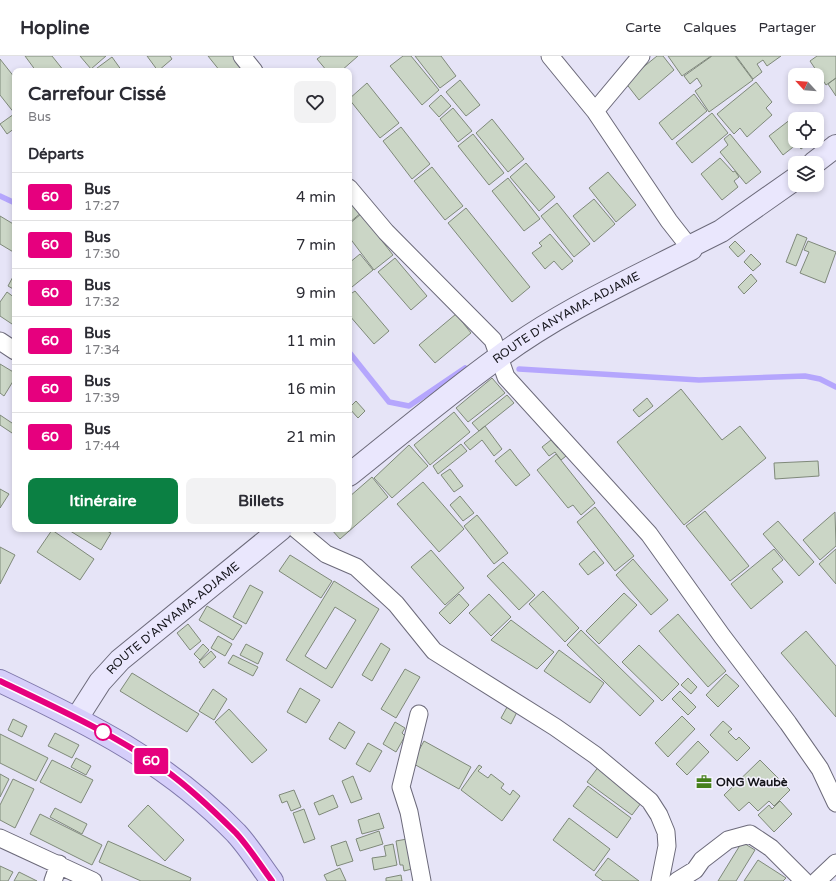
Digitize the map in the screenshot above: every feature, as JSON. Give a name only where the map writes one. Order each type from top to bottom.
[{"type":"main road","points":[[0,681],[77,718],[124,744],[165,770],[200,799],[237,834],[272,881]]},
{"type":"street","points":[[242,56],[252,68]]},
{"type":"street","points":[[550,56],[595,111],[669,221],[691,249]]},
{"type":"street","points":[[595,111],[641,56]]},
{"type":"street","points":[[823,156],[836,146]]},
{"type":"street","name":"ROUTE D'ANYAMA-ADJAME","points":[[352,473],[499,357],[549,324],[590,300],[691,249],[692,246],[721,231],[788,183]]},
{"type":"street","points":[[352,192],[386,232],[493,340],[506,377],[623,504],[666,555],[722,636],[788,723],[820,770],[836,803]]},
{"type":"street","points":[[0,341],[12,348]]},
{"type":"street","name":"ROUTE D'ANYAMA-ADJAME","points":[[77,718],[100,682],[120,660],[278,532]]},
{"type":"street","points":[[300,532],[326,554],[356,567],[396,604],[434,651],[554,727],[595,755],[650,801],[659,815],[666,832],[667,846],[660,881]]},
{"type":"street","points":[[419,714],[401,788],[409,812],[422,881]]},
{"type":"street","points":[[677,881],[695,870],[702,860],[728,840],[750,834],[772,848],[804,881]]},
{"type":"street","points":[[0,838],[93,881]]},
{"type":"street","points":[[817,881],[836,863]]},
{"type":"street","points":[[54,881],[59,864]]},
{"type":"building","points":[[25,56],[52,56],[62,68],[34,68]]},
{"type":"building","points":[[80,56],[106,56],[92,68],[90,68]]},
{"type":"building","points":[[147,56],[170,56],[172,59],[162,68],[156,68]]},
{"type":"building","points":[[208,56],[233,56],[240,68],[218,68]]},
{"type":"building","points":[[321,56],[358,56],[344,68],[324,68],[317,59]]},
{"type":"building","points":[[403,56],[411,56],[439,90],[422,105],[390,66]]},
{"type":"building","points":[[415,56],[441,56],[456,76],[440,88]]},
{"type":"building","points":[[657,56],[663,56],[674,70],[639,100],[625,82]]},
{"type":"building","points":[[668,56],[711,56],[682,76]]},
{"type":"building","points":[[712,56],[735,56],[753,80],[709,112],[695,91],[702,86],[697,78],[690,84],[684,76]]},
{"type":"building","points":[[736,56],[781,56],[767,66],[763,60],[757,64],[762,72],[753,79]]},
{"type":"building","points":[[817,56],[836,56],[836,78],[826,85],[824,82],[824,68],[815,68],[810,61]]},
{"type":"building","points":[[112,57],[120,68],[97,68]]},
{"type":"building","points":[[0,59],[12,74],[12,110],[0,95]]},
{"type":"building","points":[[836,78],[836,96],[828,84]]},
{"type":"building","points":[[460,80],[480,105],[466,116],[446,92]]},
{"type":"building","points":[[756,82],[772,102],[766,108],[772,115],[747,137],[740,128],[734,134],[717,114]]},
{"type":"building","points":[[367,83],[399,123],[380,138],[352,103],[352,96]]},
{"type":"building","points":[[694,94],[707,111],[672,140],[659,123]]},
{"type":"building","points":[[441,95],[451,106],[439,117],[429,106]]},
{"type":"building","points":[[453,108],[472,131],[458,142],[440,119]]},
{"type":"building","points":[[712,113],[728,133],[692,163],[676,143]]},
{"type":"building","points":[[12,115],[12,130],[7,134],[0,124]]},
{"type":"building","points":[[492,119],[524,159],[508,172],[476,133]]},
{"type":"building","points":[[788,121],[788,148],[792,148],[783,155],[769,136]]},
{"type":"building","points":[[401,127],[430,164],[412,179],[383,141]]},
{"type":"building","points":[[473,134],[504,173],[489,185],[458,146]]},
{"type":"building","points":[[730,134],[761,172],[746,184],[720,152],[728,145],[724,139]]},
{"type":"building","points":[[720,158],[733,172],[735,171],[739,177],[734,181],[738,187],[722,200],[701,174]]},
{"type":"building","points":[[526,163],[555,197],[539,211],[510,177]]},
{"type":"building","points":[[432,167],[463,206],[445,220],[414,181]]},
{"type":"building","points":[[608,172],[636,205],[616,222],[589,188]]},
{"type":"building","points":[[508,178],[540,219],[524,231],[492,191]]},
{"type":"building","points":[[352,199],[362,212],[352,220]]},
{"type":"building","points":[[594,199],[615,224],[594,242],[573,216]]},
{"type":"building","points":[[557,203],[590,244],[574,257],[541,216]]},
{"type":"building","points":[[466,208],[530,287],[512,302],[448,223]]},
{"type":"building","points":[[361,214],[393,255],[374,270],[352,241],[352,222]]},
{"type":"building","points":[[0,216],[12,223],[12,251],[0,244]]},
{"type":"building","points":[[550,234],[573,261],[562,270],[554,261],[545,269],[532,253],[542,246],[539,243]]},
{"type":"building","points":[[797,234],[807,238],[796,266],[786,262]]},
{"type":"building","points":[[735,241],[745,251],[738,257],[729,247]]},
{"type":"building","points":[[808,241],[836,252],[825,283],[800,273],[809,252],[804,250]]},
{"type":"building","points":[[360,254],[373,270],[352,287],[352,261]]},
{"type":"building","points":[[751,254],[761,264],[753,271],[744,262]]},
{"type":"building","points":[[395,258],[427,296],[411,310],[378,272]]},
{"type":"building","points":[[751,274],[757,281],[744,294],[738,287]]},
{"type":"building","points":[[12,279],[12,288],[8,286]]},
{"type":"building","points":[[355,291],[389,331],[374,344],[352,318],[352,293]]},
{"type":"building","points":[[7,292],[12,296],[12,324],[0,316],[0,302]]},
{"type":"building","points":[[456,314],[471,333],[435,363],[419,345]]},
{"type":"building","points":[[0,364],[12,371],[12,383],[4,396],[0,393]]},
{"type":"building","points":[[492,378],[505,393],[468,422],[456,408]]},
{"type":"building","points":[[681,389],[722,440],[740,426],[766,458],[684,525],[617,442]]},
{"type":"building","points":[[507,395],[514,403],[479,431],[472,423]]},
{"type":"building","points":[[647,398],[653,406],[639,417],[633,410]]},
{"type":"building","points":[[356,401],[365,411],[358,418],[352,411],[352,405]]},
{"type":"building","points":[[454,412],[470,432],[430,465],[414,445]]},
{"type":"building","points":[[0,415],[12,423],[12,433],[0,425]]},
{"type":"building","points":[[485,426],[502,449],[494,456],[482,440],[470,450],[464,443]]},
{"type":"building","points":[[551,440],[558,448],[563,444],[570,453],[561,460],[555,452],[549,456],[542,447]]},
{"type":"building","points":[[461,444],[467,451],[438,474],[433,466]]},
{"type":"building","points":[[409,445],[428,466],[392,498],[374,478]]},
{"type":"building","points":[[510,449],[530,475],[516,486],[495,461]]},
{"type":"building","points":[[556,454],[595,503],[581,515],[573,505],[568,508],[537,470]]},
{"type":"building","points":[[818,461],[819,476],[775,479],[774,463]]},
{"type":"building","points":[[450,469],[463,486],[454,492],[441,475]]},
{"type":"building","points":[[372,477],[388,497],[352,528],[352,494]]},
{"type":"building","points":[[423,482],[464,529],[439,552],[397,504]]},
{"type":"building","points":[[0,489],[9,494],[0,508]]},
{"type":"building","points":[[460,496],[474,513],[463,521],[450,505]]},
{"type":"building","points":[[595,507],[634,556],[615,571],[577,522]]},
{"type":"building","points":[[705,511],[749,566],[730,581],[686,526]]},
{"type":"building","points":[[835,512],[836,546],[820,560],[803,540]]},
{"type":"building","points":[[477,515],[508,553],[494,564],[464,526]]},
{"type":"building","points":[[778,521],[814,562],[799,576],[763,534]]},
{"type":"building","points":[[51,532],[55,532],[94,559],[80,580],[37,552]]},
{"type":"building","points":[[72,532],[111,533],[101,550]]},
{"type":"building","points":[[334,532],[348,532],[340,539]]},
{"type":"building","points":[[0,547],[15,555],[0,584]]},
{"type":"building","points":[[774,549],[783,560],[772,569],[783,582],[751,609],[731,584]]},
{"type":"building","points":[[836,549],[836,584],[819,564]]},
{"type":"building","points":[[431,550],[464,588],[445,605],[411,567]]},
{"type":"building","points":[[594,551],[604,563],[588,575],[579,564]]},
{"type":"building","points":[[290,555],[332,581],[321,598],[279,571]]},
{"type":"building","points":[[633,559],[668,600],[651,615],[616,575]]},
{"type":"building","points":[[503,562],[535,595],[519,610],[487,576]]},
{"type":"building","points":[[334,581],[379,609],[332,688],[286,660]],"holes":[[[335,607],[356,620],[326,669],[305,656]]]},
{"type":"building","points":[[250,585],[263,592],[246,624],[233,617]]},
{"type":"building","points":[[543,591],[579,628],[565,642],[529,604]]},
{"type":"building","points":[[624,593],[637,605],[599,644],[586,631]]},
{"type":"building","points":[[459,594],[469,605],[450,624],[439,613]]},
{"type":"building","points":[[489,594],[511,617],[491,636],[469,613]]},
{"type":"building","points":[[207,606],[242,626],[233,640],[199,620]]},
{"type":"building","points":[[678,614],[726,671],[708,687],[659,631]]},
{"type":"building","points":[[511,620],[554,652],[537,669],[491,640]]},
{"type":"building","points":[[188,624],[201,641],[190,650],[177,633]]},
{"type":"building","points":[[581,630],[654,701],[640,716],[567,645]]},
{"type":"building","points":[[806,631],[836,666],[836,717],[781,653]]},
{"type":"building","points":[[218,636],[232,644],[225,656],[211,648]]},
{"type":"building","points":[[381,643],[390,649],[372,681],[362,675]]},
{"type":"building","points":[[203,644],[209,650],[200,660],[194,654]]},
{"type":"building","points":[[246,644],[263,653],[258,664],[240,655]]},
{"type":"building","points":[[639,645],[679,684],[662,701],[622,662]]},
{"type":"building","points":[[559,650],[604,683],[590,703],[544,671]]},
{"type":"building","points":[[211,651],[216,657],[204,668],[199,662]]},
{"type":"building","points":[[233,655],[258,667],[253,676],[228,663]]},
{"type":"building","points":[[405,669],[420,677],[396,718],[381,709]]},
{"type":"building","points":[[132,673],[199,714],[187,732],[120,691]]},
{"type":"building","points":[[726,674],[739,686],[718,707],[706,695]]},
{"type":"building","points":[[688,678],[697,687],[691,694],[681,685]]},
{"type":"building","points":[[300,688],[320,700],[306,723],[287,712]]},
{"type":"building","points":[[213,689],[227,699],[214,720],[199,711]]},
{"type":"building","points":[[680,691],[696,707],[688,715],[672,699]]},
{"type":"building","points":[[511,700],[520,706],[511,724],[501,718]]},
{"type":"building","points":[[229,709],[267,750],[252,763],[215,722]]},
{"type":"building","points":[[682,716],[695,729],[668,757],[655,743]]},
{"type":"building","points":[[13,719],[27,726],[22,737],[8,730]]},
{"type":"building","points":[[723,721],[732,729],[728,732],[736,740],[739,737],[750,748],[737,761],[710,735]]},
{"type":"building","points":[[339,722],[355,732],[345,749],[329,739]]},
{"type":"building","points":[[395,722],[405,728],[402,733],[405,736],[396,752],[383,744]]},
{"type":"building","points":[[55,733],[79,745],[72,758],[48,746]]},
{"type":"building","points":[[0,734],[48,758],[36,781],[0,763]]},
{"type":"building","points":[[424,741],[471,767],[459,789],[412,763]]},
{"type":"building","points":[[698,741],[709,752],[687,775],[676,764]]},
{"type":"building","points":[[368,743],[382,751],[370,772],[356,764]]},
{"type":"building","points":[[76,758],[91,766],[86,775],[71,767]]},
{"type":"building","points":[[52,760],[93,780],[81,803],[40,782]]},
{"type":"building","points":[[760,760],[790,790],[774,806],[769,801],[758,811],[749,802],[739,811],[724,795]]},
{"type":"building","points":[[479,765],[482,767],[478,771],[488,778],[491,774],[504,784],[501,788],[510,795],[513,790],[520,796],[502,821],[461,790]]},
{"type":"building","points":[[599,766],[644,799],[632,815],[587,782]]},
{"type":"building","points":[[0,774],[9,779],[0,797]]},
{"type":"building","points":[[353,776],[362,799],[351,803],[342,781]]},
{"type":"building","points":[[13,779],[34,789],[15,828],[0,820],[0,805]]},
{"type":"building","points":[[588,786],[631,818],[617,838],[573,806]]},
{"type":"building","points":[[294,790],[301,807],[291,811],[287,801],[282,803],[279,795]]},
{"type":"building","points":[[333,795],[338,807],[319,815],[314,803]]},
{"type":"building","points":[[780,801],[792,814],[774,832],[758,815],[769,805],[772,809]]},
{"type":"building","points":[[148,805],[184,840],[165,861],[128,826]]},
{"type":"building","points":[[55,808],[87,824],[82,834],[50,817]]},
{"type":"building","points":[[304,809],[315,839],[304,843],[293,813]]},
{"type":"building","points":[[379,813],[384,828],[362,834],[358,820]]},
{"type":"building","points":[[40,814],[102,845],[92,865],[30,834]]},
{"type":"building","points":[[569,818],[610,849],[594,871],[553,840]]},
{"type":"building","points":[[379,831],[383,844],[360,851],[356,839]]},
{"type":"building","points":[[407,839],[412,869],[404,871],[403,865],[400,865],[396,841]]},
{"type":"building","points":[[108,841],[191,878],[190,881],[141,881],[99,862]]},
{"type":"building","points":[[346,841],[353,861],[337,866],[331,846]]},
{"type":"building","points":[[742,842],[755,850],[736,881],[718,881]]},
{"type":"building","points":[[393,844],[397,865],[374,870],[372,858],[386,856],[384,846]]},
{"type":"building","points":[[608,858],[639,881],[603,881],[595,875]]},
{"type":"building","points":[[758,860],[786,878],[783,881],[744,881]]},
{"type":"building","points":[[0,866],[13,872],[8,881],[0,881]]},
{"type":"building","points":[[340,868],[346,881],[327,881],[324,875]]},
{"type":"building","points":[[19,872],[37,881],[14,881]]},
{"type":"building","points":[[401,875],[402,881],[386,881],[386,878]]},
{"type":"waterway","points":[[0,196],[12,202]]},
{"type":"waterway","points":[[352,356],[389,402],[409,406],[465,368]]},
{"type":"waterway","points":[[519,369],[699,380],[805,376],[820,379],[836,387]]},
{"type":"bus line","name":"60","points":[[0,681],[77,718],[124,744],[165,770],[200,799],[237,834],[272,881]]},
{"type":"place","name":"ONG Waubè","points":[[704,782]]}]
